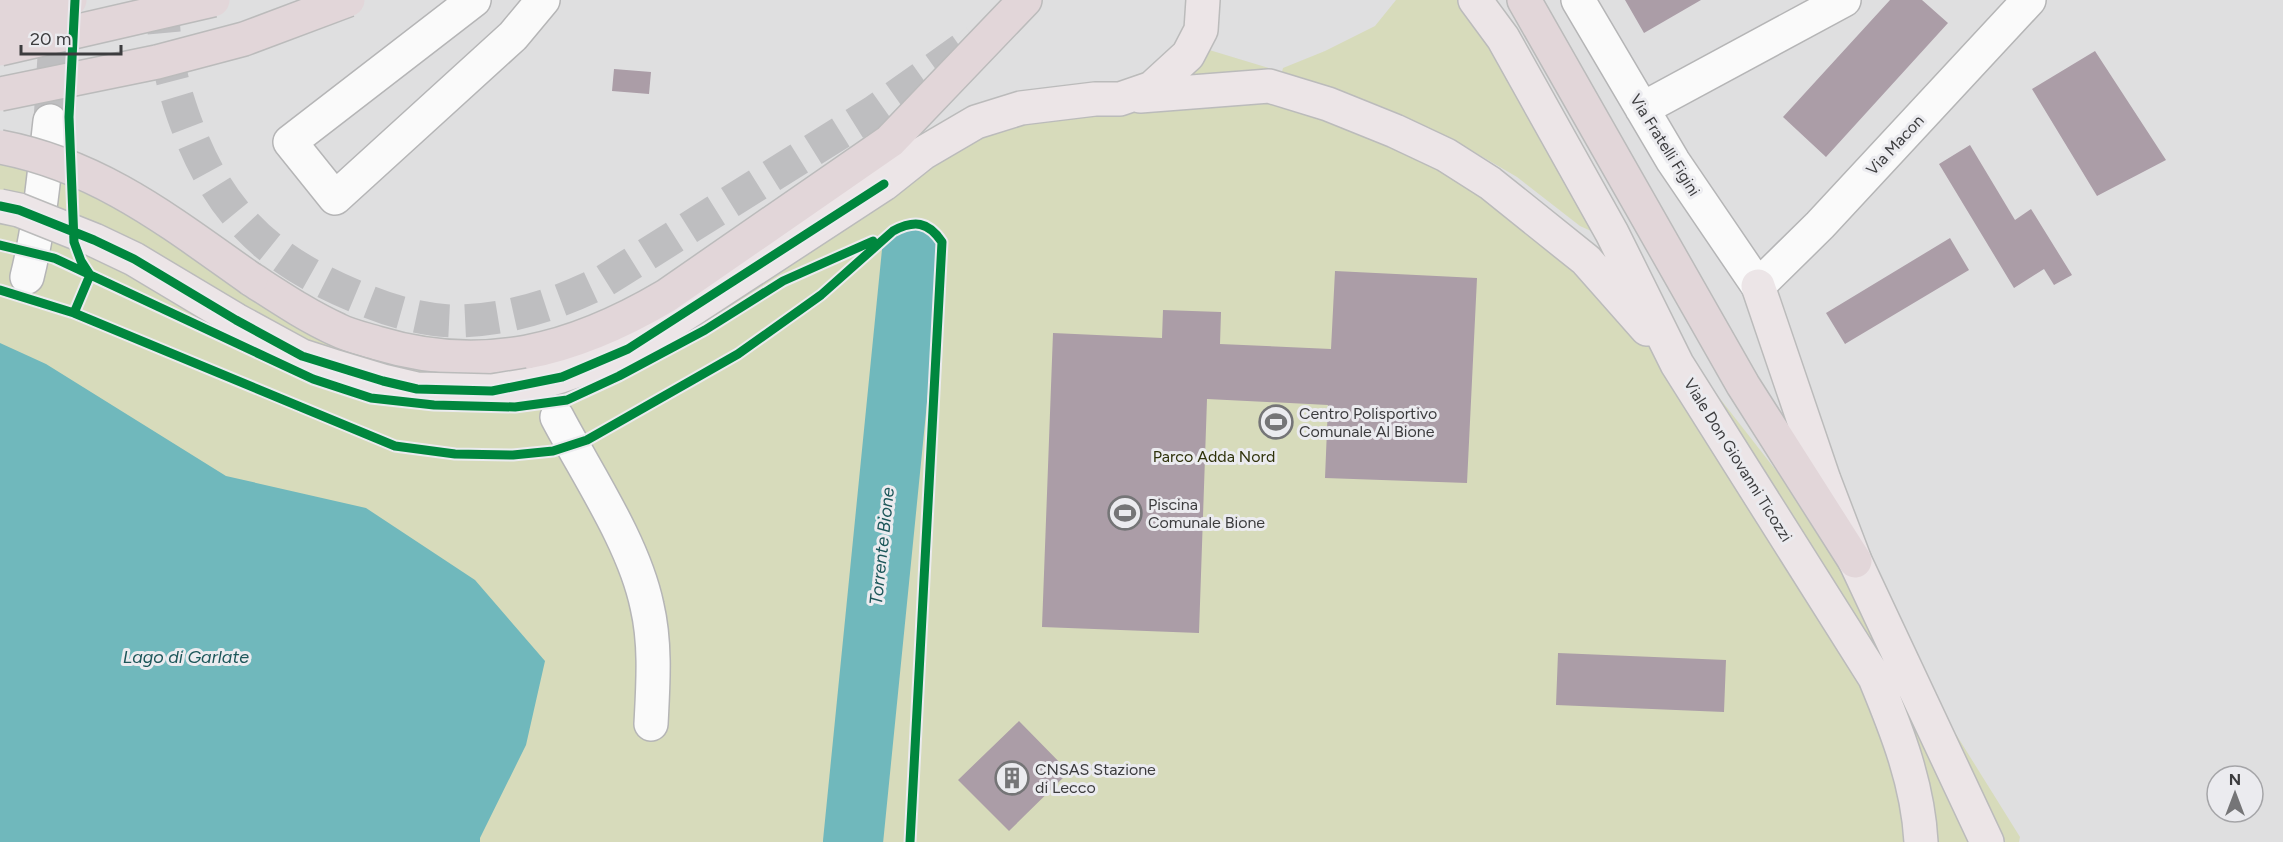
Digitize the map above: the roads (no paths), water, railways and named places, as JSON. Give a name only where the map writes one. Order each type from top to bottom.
[{"type":"highway","points":[[0,16],[70,0]]},
{"type":"highway","points":[[0,49],[213,0]]},
{"type":"highway","points":[[0,94],[157,62],[244,39],[348,0]]},
{"type":"highway","points":[[0,147],[62,164],[104,182],[142,203],[300,310],[340,331],[424,354],[499,357],[569,343],[635,315],[666,296],[890,141],[1025,0]]},
{"type":"highway","points":[[1524,1],[1743,385],[1855,561]]},
{"type":"main road","points":[[1120,99],[1152,88],[1188,55],[1201,30],[1203,0]]},
{"type":"main road","name":"Viale Don Giovanni Ticozzi","points":[[1475,0],[1503,38],[1612,233],[1677,364],[1875,678],[1897,730],[1919,812],[1921,842]]},
{"type":"main road","points":[[0,206],[19,210],[124,254],[302,356],[417,389],[492,391],[562,377],[628,349],[884,184],[922,153],[976,122],[1021,108],[1095,99],[1120,99],[1269,86],[1328,104],[1395,131],[1446,155],[1490,183],[1586,260],[1677,364]]},
{"type":"main road","points":[[1758,286],[1824,480],[1855,561],[1988,842]]},
{"type":"street","points":[[474,0],[290,142],[335,198],[513,36],[543,0]]},
{"type":"street","name":"Via Fratelli Figini","points":[[1578,0],[1673,161],[1758,286]]},
{"type":"street","points":[[1642,109],[1844,0]]},
{"type":"street","name":"Via Macon","points":[[1758,286],[1820,225],[2029,0]]},
{"type":"street","points":[[27,277],[37,238],[42,205],[50,121]]},
{"type":"street","points":[[557,417],[620,534],[641,582],[648,606],[653,657],[651,724]]},
{"type":"water","name":"Lago di Garlate","points":[[0,343],[46,364],[226,476],[366,508],[475,580],[545,661],[526,745],[480,842],[0,842]]},
{"type":"waterway","name":"Torrente Bione","points":[[853,842],[912,251]]},
{"type":"tunnel","points":[[163,0],[168,59],[183,115],[211,178],[228,204],[247,226],[269,247],[294,265],[355,296],[415,316],[452,321],[511,315],[549,304],[604,281],[875,111],[975,40]]},
{"type":"tunnel","points":[[50,121],[57,8]]},
{"type":"place","name":"Centro Polisportivo Comunale Al Bione","points":[[1276,422]]},
{"type":"place","name":"Piscina Comunale Bione","points":[[1125,513]]},
{"type":"place","name":"CNSAS Stazione di Lecco","points":[[1012,778]]},
{"type":"park label","name":"Parco Adda Nord","points":[[1214,456]]}]
